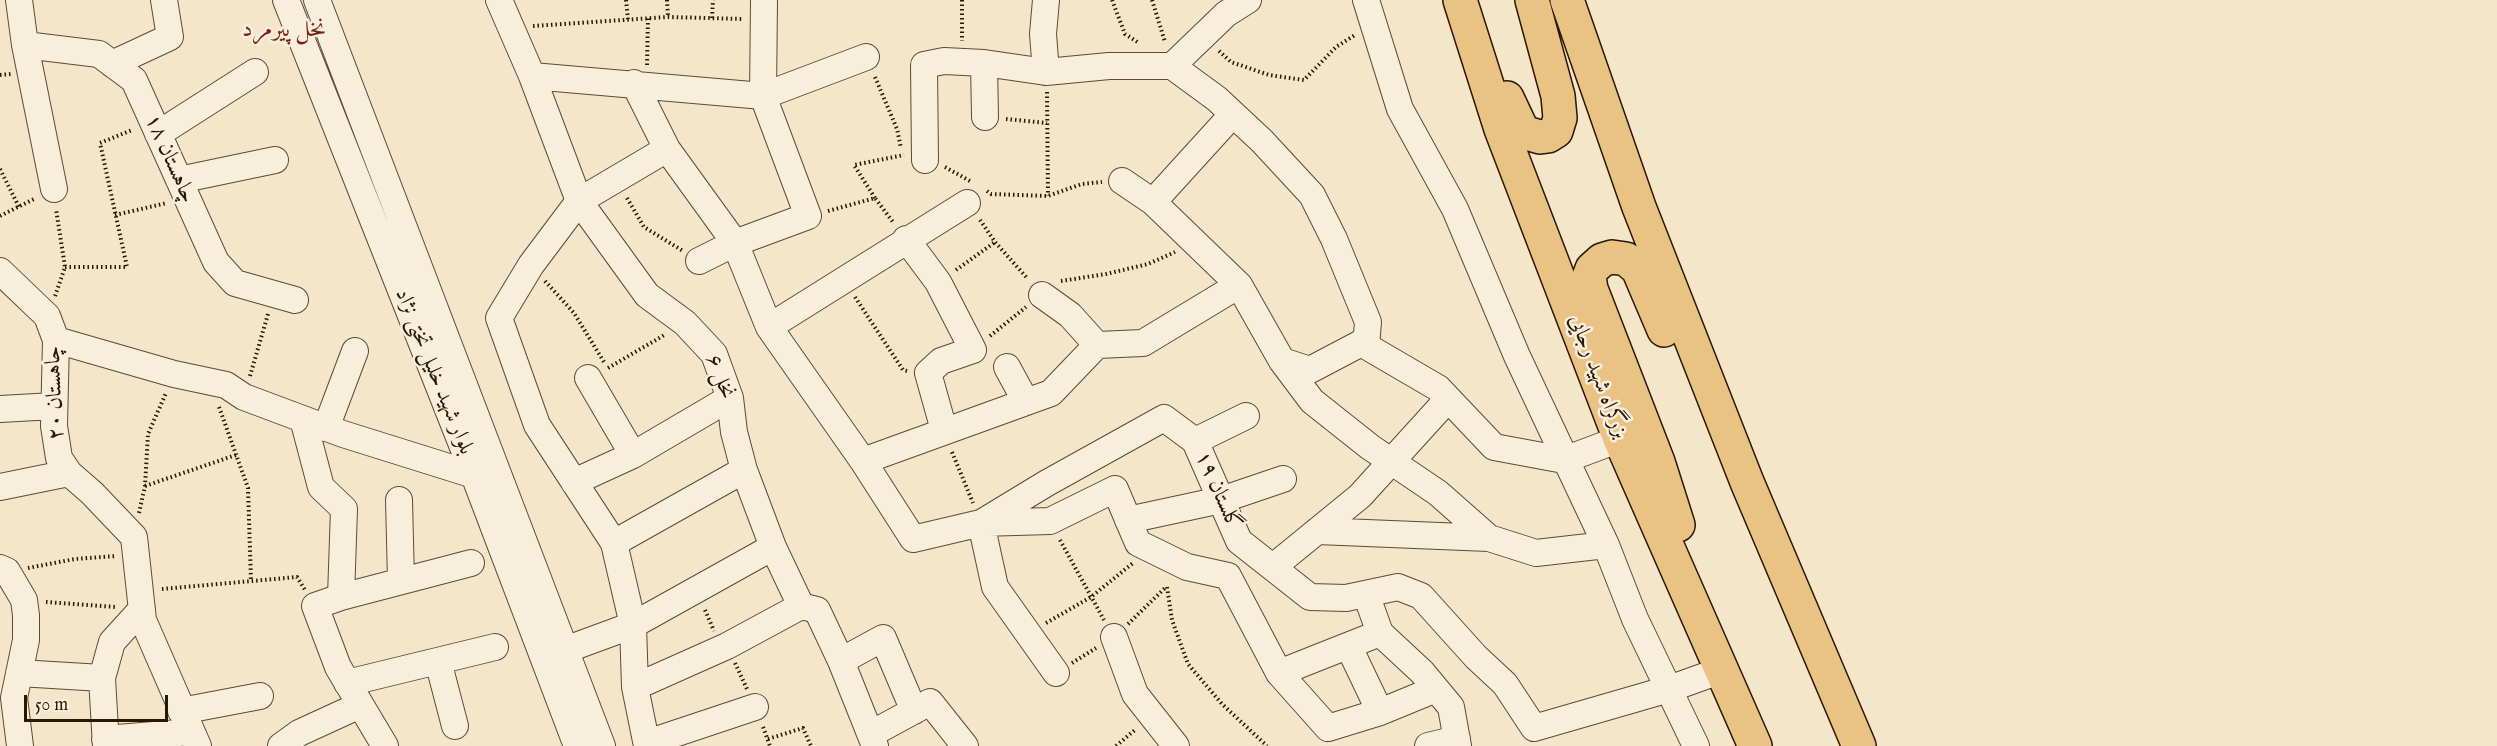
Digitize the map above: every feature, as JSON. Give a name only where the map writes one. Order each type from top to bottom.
[{"type":"highway","points":[[1461,4],[1495,67],[1517,122],[1523,132],[1540,137],[1548,136],[1556,131],[1560,118],[1558,96],[1532,0]]},
{"type":"highway","points":[[1567,0],[1639,207],[1747,482],[1859,746]]},
{"type":"highway","name":"بزرگراه شهید رجایی","points":[[1461,4],[1502,129],[1620,439],[1755,746]]},
{"type":"highway","points":[[1689,595],[1677,520],[1658,462],[1590,289],[1589,277],[1592,269],[1598,263],[1612,257],[1626,259],[1638,269],[1679,365],[1713,395]]},
{"type":"street","points":[[19,0],[25,45],[54,189]]},
{"type":"street","points":[[112,64],[170,37],[164,0]]},
{"type":"street","name":"بلوار شهید خلیل تختی نژاد","points":[[286,0],[474,475],[577,746]]},
{"type":"street","name":"بلوار شهید خلیل تختی نژاد","points":[[317,0],[602,746]]},
{"type":"street","name":"نخل ۶","points":[[499,0],[532,76],[579,201],[648,295],[685,323],[714,354],[730,398],[734,432],[744,470],[773,547],[801,606],[817,610],[841,661],[873,740]]},
{"type":"street","points":[[1046,0],[1043,34],[1046,72]]},
{"type":"street","points":[[1173,66],[1226,14],[1248,0]]},
{"type":"street","points":[[699,261],[735,243],[808,216],[763,96],[763,10]]},
{"type":"street","points":[[1370,12],[1400,109],[1455,209],[1564,460],[1606,545],[1635,619],[1696,746]]},
{"type":"street","name":"چاهستان ۱۸","points":[[25,45],[99,54],[134,80],[216,262],[235,284],[285,297]]},
{"type":"street","points":[[532,76],[763,96],[866,57]]},
{"type":"street","points":[[914,157],[924,65],[944,61],[1046,72],[1109,66],[1173,66],[1217,99],[1312,195],[1334,239],[1368,322],[1366,346],[1438,388],[1494,447],[1564,460],[1620,439]]},
{"type":"street","points":[[973,63],[985,117]]},
{"type":"street","points":[[155,128],[255,72]]},
{"type":"street","points":[[641,84],[667,148],[735,243],[770,327],[863,461],[1051,393],[1097,345],[1143,343],[1239,285]]},
{"type":"street","points":[[1153,202],[1233,114]]},
{"type":"street","points":[[667,148],[579,201],[531,265],[499,318],[537,425],[614,543],[633,625],[635,687],[647,744],[755,707]]},
{"type":"street","points":[[183,189],[275,160]]},
{"type":"street","points":[[1122,180],[1153,202],[1239,285],[1282,361],[1312,401],[1370,447],[1438,493],[1490,538]]},
{"type":"street","points":[[770,327],[906,239],[974,191]]},
{"type":"street","points":[[906,239],[938,282],[973,350],[940,361],[928,373],[944,430]]},
{"type":"street","name":"چاهستان ۲۰","points":[[0,272],[52,328],[54,426],[59,458],[69,473],[92,493],[135,546]]},
{"type":"street","points":[[1042,295],[1070,315],[1097,345]]},
{"type":"street","points":[[52,328],[174,374],[226,385],[244,397],[314,423],[474,475]]},
{"type":"street","points":[[1282,361],[1310,370],[1367,340]]},
{"type":"street","points":[[341,597],[344,509],[321,487],[314,423],[355,351]]},
{"type":"street","points":[[1007,367],[1026,402]]},
{"type":"street","points":[[598,373],[633,455]]},
{"type":"street","points":[[574,482],[633,455],[730,398]]},
{"type":"street","points":[[1273,567],[1360,496],[1448,399]]},
{"type":"street","points":[[0,409],[54,406]]},
{"type":"street","points":[[1194,441],[1246,416]]},
{"type":"street","name":"گلستان ۱۹","points":[[863,461],[913,539],[981,523],[1047,483],[1164,418],[1194,441],[1239,541],[1310,597],[1346,598],[1398,587],[1421,596],[1476,657],[1504,684],[1534,728],[1670,689]]},
{"type":"street","points":[[614,543],[744,470]]},
{"type":"street","points":[[0,487],[69,473]]},
{"type":"street","points":[[1128,520],[1221,500],[1283,479]]},
{"type":"street","points":[[1056,673],[995,587],[981,523],[1050,521],[1115,489],[1138,543],[1187,567],[1228,576],[1279,673],[1330,737],[1380,712],[1436,689]]},
{"type":"street","points":[[399,500],[401,581]]},
{"type":"street","points":[[1317,531],[1490,538],[1536,553],[1606,545]]},
{"type":"street","points":[[135,546],[143,620],[190,730]]},
{"type":"street","points":[[565,651],[633,625],[773,547]]},
{"type":"street","points":[[385,746],[338,667],[315,606],[471,563]]},
{"type":"street","points":[[3,570],[24,600],[26,640],[19,673],[7,698],[20,746]]},
{"type":"street","points":[[1366,594],[1380,633],[1422,672],[1451,707],[1458,742],[1428,746]]},
{"type":"street","points":[[141,600],[111,642],[102,678],[105,743],[190,730],[260,696]]},
{"type":"street","points":[[635,687],[722,649],[801,606]]},
{"type":"street","points":[[1279,673],[1380,633]]},
{"type":"street","points":[[1114,637],[1135,694],[1176,746]]},
{"type":"street","points":[[841,661],[883,638],[914,711]]},
{"type":"street","points":[[347,683],[495,647]]},
{"type":"street","points":[[1349,647],[1380,712]]},
{"type":"street","points":[[438,661],[455,726]]},
{"type":"street","points":[[1670,689],[1722,670]]},
{"type":"street","points":[[19,673],[102,678]]},
{"type":"street","points":[[873,740],[930,702],[965,746]]},
{"type":"street","points":[[281,746],[299,733],[360,705]]},
{"type":"path","points":[[626,0],[628,19]]},
{"type":"path","points":[[667,0],[668,17]]},
{"type":"path","points":[[712,18],[713,0]]},
{"type":"path","points":[[962,0],[973,63]]},
{"type":"path","points":[[1112,0],[1125,34],[1173,66]]},
{"type":"path","points":[[1152,0],[1173,66]]},
{"type":"path","points":[[512,30],[544,24],[668,17],[712,18],[763,10]]},
{"type":"path","points":[[1203,37],[1231,62],[1269,75],[1304,80],[1370,12]]},
{"type":"path","points":[[641,84],[648,18]]},
{"type":"path","points":[[866,57],[897,129],[914,157]]},
{"type":"path","points":[[1046,72],[1048,196]]},
{"type":"path","points":[[985,117],[1047,123]]},
{"type":"path","points":[[65,267],[127,267],[100,143],[155,128]]},
{"type":"path","points":[[906,239],[854,165],[914,157],[957,171],[974,191],[995,242],[1042,295]]},
{"type":"path","points":[[0,170],[19,207]]},
{"type":"path","points":[[616,179],[644,226],[699,261]]},
{"type":"path","points":[[974,191],[991,194],[1048,196],[1082,184],[1122,180]]},
{"type":"path","points":[[0,216],[54,189],[65,267],[52,328]]},
{"type":"path","points":[[116,215],[183,189]]},
{"type":"path","points":[[808,216],[875,198]]},
{"type":"path","points":[[938,282],[995,242]]},
{"type":"path","points":[[973,350],[1063,280],[1106,274],[1148,264],[1194,243]]},
{"type":"path","points":[[531,265],[574,313],[598,373],[685,323]]},
{"type":"path","points":[[844,279],[903,370],[928,373]]},
{"type":"path","points":[[244,397],[285,297]]},
{"type":"path","points":[[3,570],[75,559],[135,546],[145,486],[148,434],[174,374]]},
{"type":"path","points":[[210,382],[248,488],[251,581]]},
{"type":"path","points":[[944,430],[981,523]]},
{"type":"path","points":[[145,486],[236,455]]},
{"type":"path","points":[[1050,521],[1114,637]]},
{"type":"path","points":[[1028,633],[1091,597],[1150,549]]},
{"type":"path","points":[[24,600],[141,600],[251,581],[297,577],[315,606]]},
{"type":"path","points":[[1167,587],[1172,620],[1188,664],[1222,704],[1267,746]]},
{"type":"path","points":[[696,590],[722,649]]},
{"type":"path","points":[[768,739],[804,728],[811,746]]},
{"type":"district","name":"نخل پیرمرد","points":[[284,31]]}]
